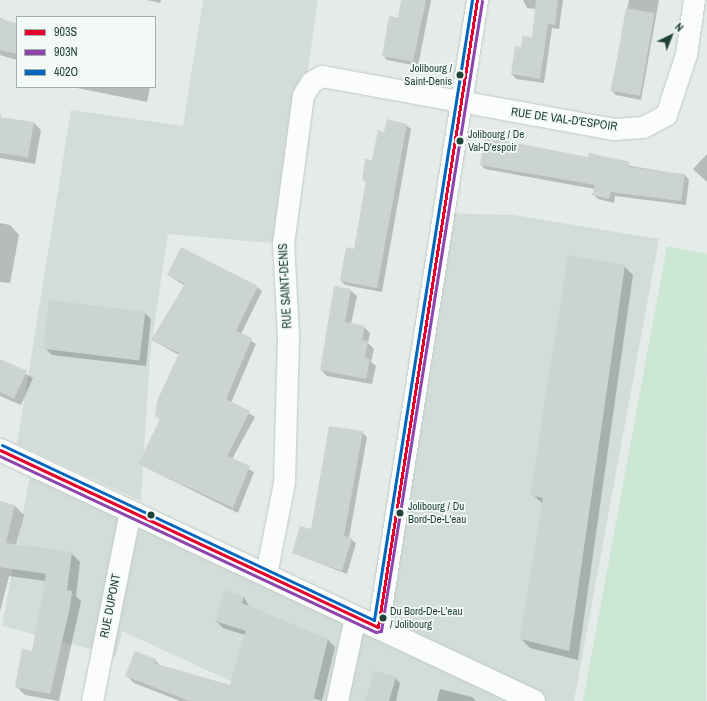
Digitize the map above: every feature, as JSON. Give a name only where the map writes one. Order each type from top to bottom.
[{"type":"street","points":[[378,627],[477,0]]},
{"type":"street","name":"RUE DE VAL-D'ESPOIR","points":[[461,104],[614,129],[643,127],[666,115],[686,54],[694,0]]},
{"type":"street","name":"RUE SAINT-DENIS","points":[[266,574],[284,482],[288,335],[283,244],[303,95],[311,82],[322,76],[461,104]]},
{"type":"street","points":[[0,450],[534,701]]},
{"type":"street","name":"RUE DUPONT","points":[[92,701],[130,511]]},
{"type":"street","points":[[337,701],[355,616]]},
{"type":"shaded area","points":[[203,0],[318,0],[283,244],[168,234],[150,354],[141,501],[17,444],[71,110],[183,126]]},
{"type":"shaded area","points":[[442,213],[513,215],[659,239],[574,701],[274,701],[122,631],[116,656],[2,626],[32,465],[378,627]]},
{"type":"green space","points":[[667,246],[707,254],[706,701],[583,701]]},
{"type":"building","points":[[401,0],[426,0],[413,62],[382,56],[389,16],[398,18]]},
{"type":"building","points":[[536,0],[558,0],[555,25],[548,24],[540,79],[511,74],[515,46],[521,47],[522,36],[532,37]]},
{"type":"building","points":[[626,8],[655,13],[640,96],[611,91]]},
{"type":"building","points":[[0,19],[16,23],[16,54],[0,50]]},
{"type":"building","points":[[0,117],[34,122],[28,157],[0,153]]},
{"type":"building","points":[[387,119],[407,124],[377,288],[340,281],[346,247],[354,249],[366,180],[362,180],[365,159],[372,160],[378,130],[384,132]]},
{"type":"building","points":[[485,137],[588,157],[589,153],[630,162],[629,167],[685,174],[681,201],[611,192],[609,199],[592,195],[595,185],[480,165]]},
{"type":"building","points":[[181,247],[258,286],[236,331],[252,338],[226,399],[250,411],[227,456],[250,466],[233,508],[138,464],[160,419],[155,416],[157,401],[179,353],[151,340],[185,284],[167,275]]},
{"type":"building","points":[[568,255],[625,265],[569,651],[520,639],[543,498],[530,495]]},
{"type":"building","points":[[334,286],[351,289],[345,322],[365,326],[362,340],[368,341],[365,358],[370,359],[366,379],[320,370]]},
{"type":"building","points":[[49,300],[145,312],[139,360],[43,349]]},
{"type":"building","points":[[0,359],[27,371],[14,399],[0,392]]},
{"type":"building","points":[[329,426],[363,431],[344,536],[352,538],[342,571],[292,553],[300,526],[311,529]]},
{"type":"building","points":[[0,501],[15,505],[6,543],[72,552],[67,590],[72,591],[70,607],[50,694],[15,687],[22,649],[32,651],[46,574],[0,567]]},
{"type":"building","points":[[225,590],[244,597],[242,603],[328,639],[313,701],[189,701],[125,676],[135,651],[156,659],[154,663],[230,685],[246,631],[215,621]]},
{"type":"building","points":[[374,671],[396,677],[389,701],[365,701]]},
{"type":"transit line","name":"402O","points":[[2,445],[374,620],[472,0]]},
{"type":"transit line","name":"903S","points":[[0,450],[378,627],[477,0]]},
{"type":"transit line","name":"903N","points":[[0,456],[376,632],[381,631],[482,1]]},
{"type":"place","name":"Jolibourg / Saint-Denis","points":[[460,75]]},
{"type":"place","name":"Jolibourg / De Val-D'espoir","points":[[460,141]]},
{"type":"place","name":"Jolibourg / Du Bord-De-L'eau","points":[[400,513]]},
{"type":"place","name":"Du Bord-De-L'eau / Jolibourg","points":[[383,618]]}]
